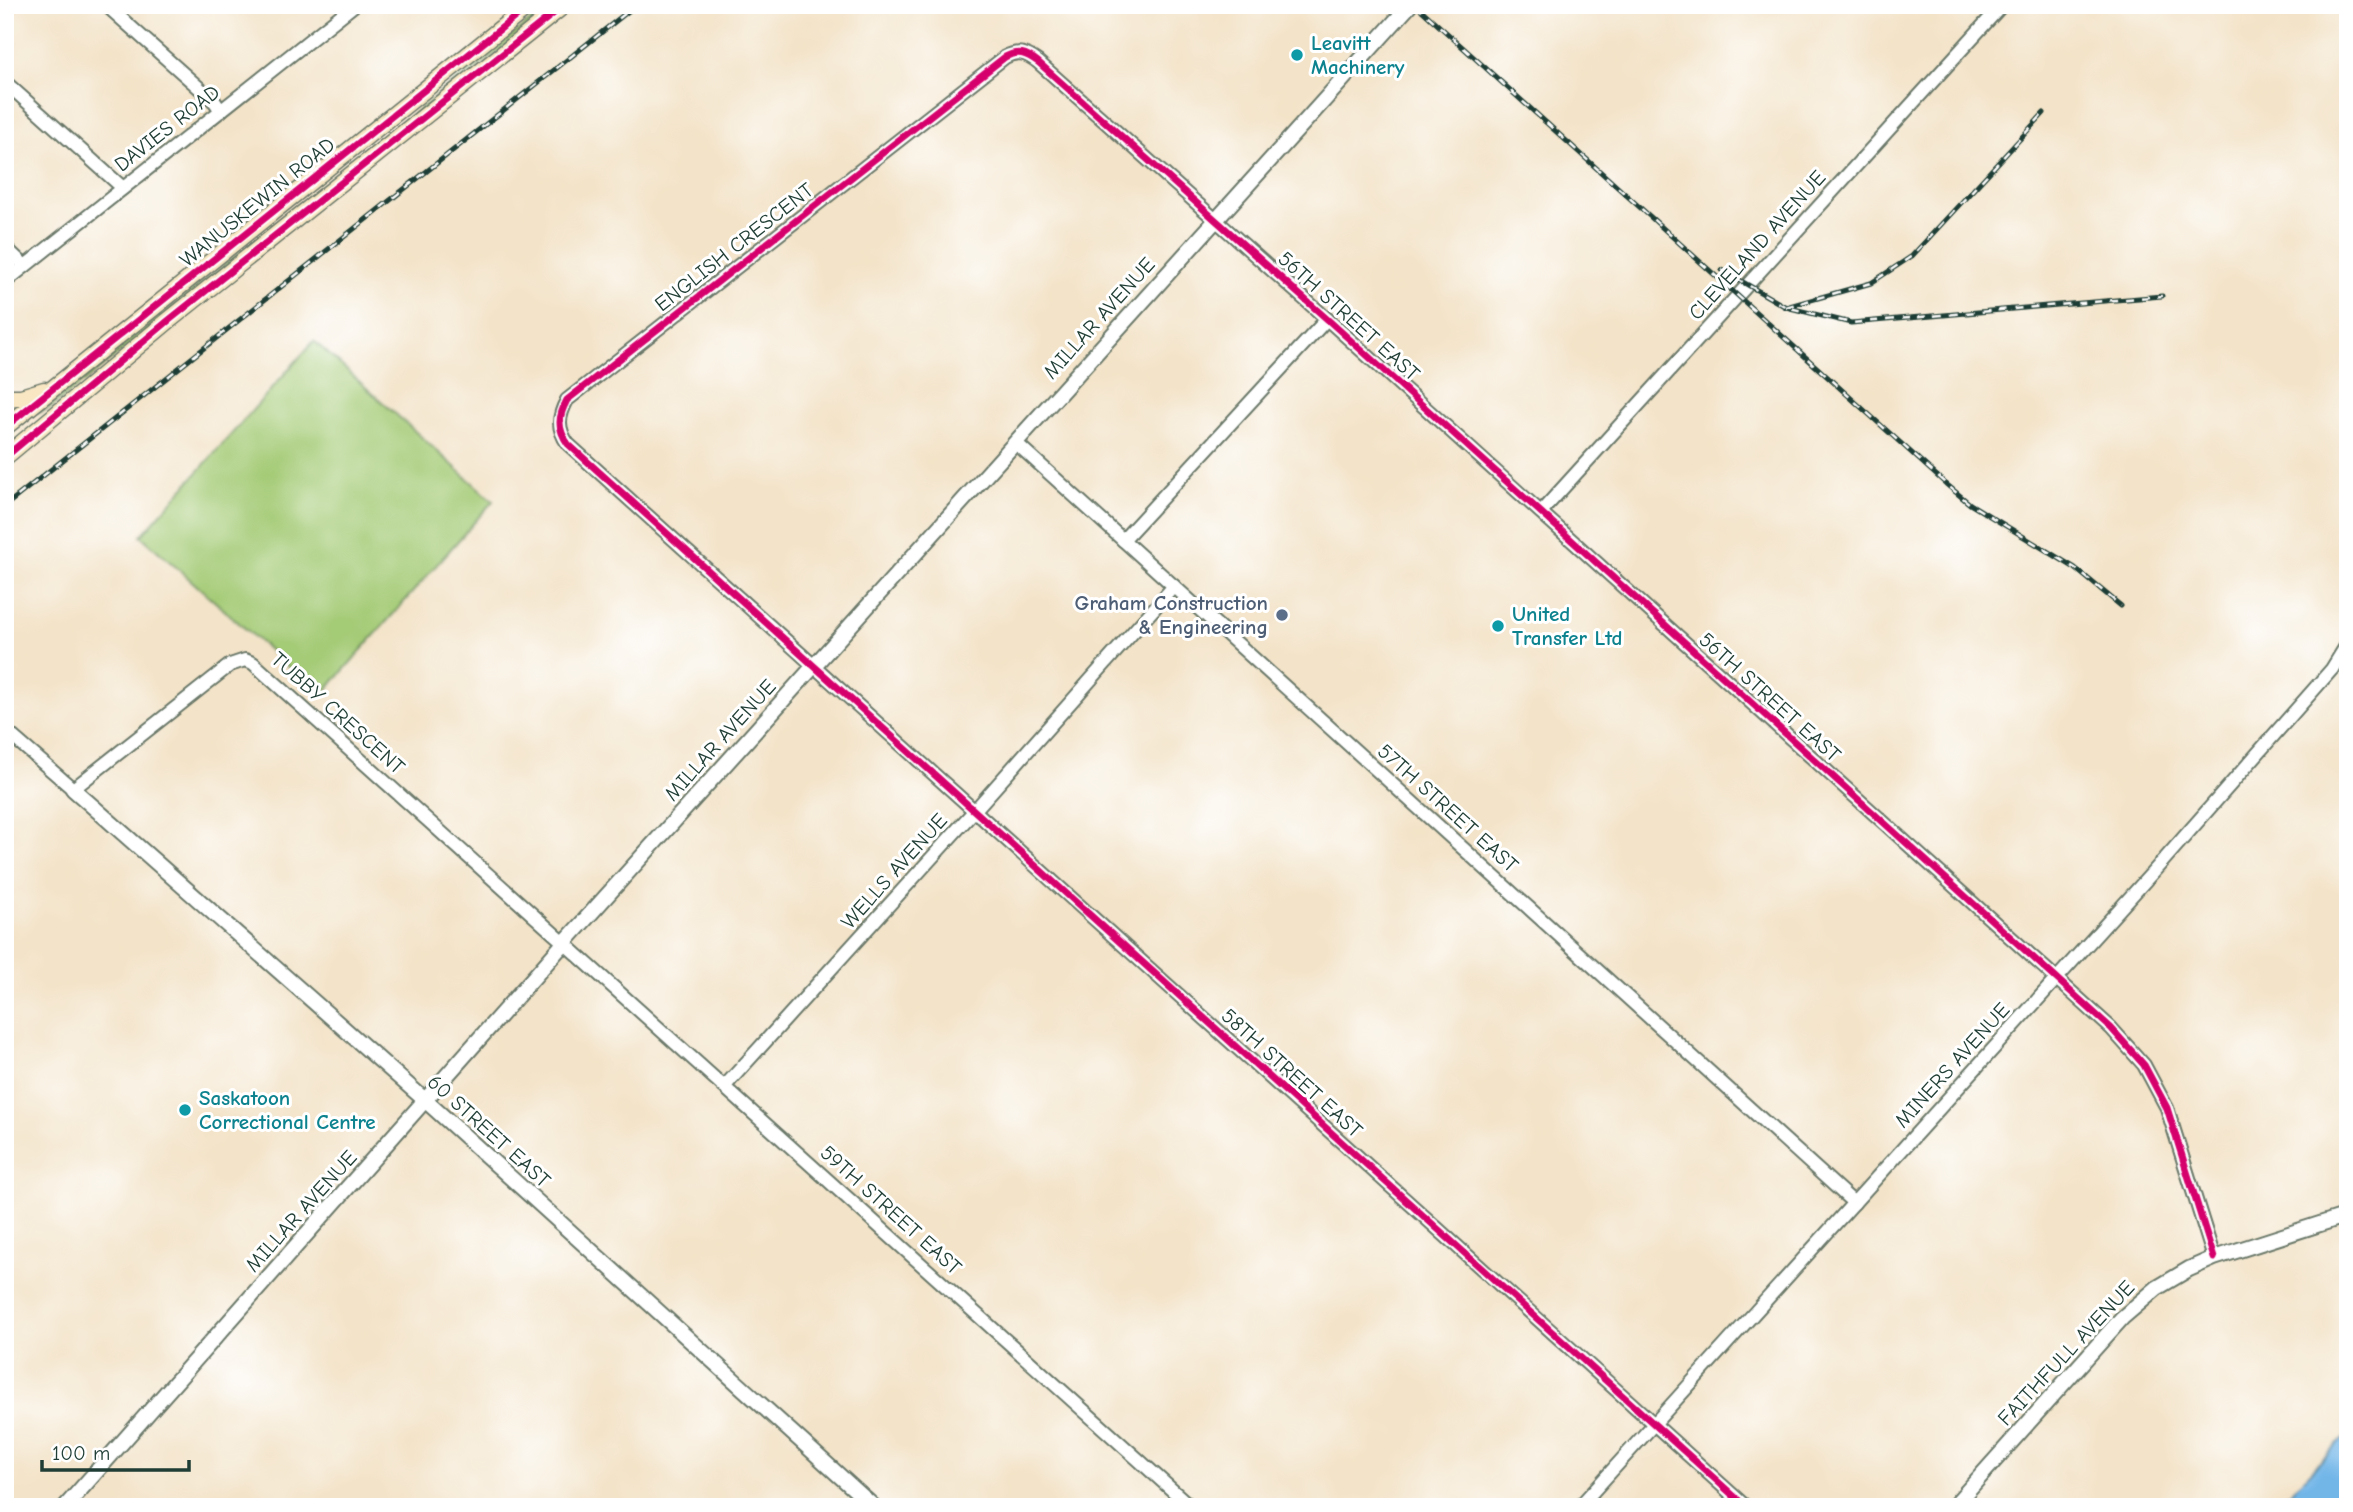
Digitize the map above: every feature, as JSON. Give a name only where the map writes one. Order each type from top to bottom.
[{"type":"main road","name":"WANUSKEWIN ROAD","points":[[6,425],[530,5]]},
{"type":"main road","name":"WANUSKEWIN ROAD","points":[[5,457],[168,321],[564,5]]},
{"type":"main road","points":[[5,397],[21,397],[56,386]]},
{"type":"street","points":[[106,5],[221,111]]},
{"type":"street","name":"DAVIES ROAD","points":[[5,282],[354,5]]},
{"type":"street","name":"MILLAR AVENUE","points":[[65,1507],[565,942],[1410,5]]},
{"type":"street","name":"CLEVELAND AVENUE","points":[[1541,512],[2002,5]]},
{"type":"street","name":"ENGLISH CRESCENT","points":[[815,666],[568,444],[561,435],[558,423],[567,401],[1013,53],[1022,52],[1038,62],[1215,221]]},
{"type":"street","points":[[5,82],[122,188]]},
{"type":"street","name":"56TH STREET EAST","points":[[1215,221],[1541,512],[2129,1046],[2157,1087],[2170,1117],[2214,1258]]},
{"type":"street","points":[[5,247],[25,266]]},
{"type":"street","points":[[1123,540],[1327,319]]},
{"type":"street","points":[[6,425],[24,442]]},
{"type":"street","name":"57TH STREET EAST","points":[[1015,442],[1854,1203]]},
{"type":"street","name":"WELLS AVENUE","points":[[724,1086],[1174,586]]},
{"type":"street","name":"MINERS AVENUE","points":[[1579,1507],[2172,850],[2332,669],[2348,643]]},
{"type":"street","name":"TUBBY CRESCENT","points":[[74,789],[230,665],[246,660],[260,668],[565,942]]},
{"type":"street","name":"58TH STREET EAST","points":[[815,666],[1746,1507]]},
{"type":"street","points":[[5,730],[74,789]]},
{"type":"street","name":"60 STREET EAST","points":[[74,789],[426,1101],[874,1507]]},
{"type":"street","name":"59TH STREET EAST","points":[[565,942],[1191,1507]]},
{"type":"street","name":"FAITHFULL AVENUE","points":[[1953,1507],[2122,1318],[2157,1288],[2214,1258],[2348,1215]]},
{"type":"green space","points":[[550,5],[557,5],[51,408],[38,413]]},
{"type":"green space","points":[[314,341],[493,501],[321,696],[141,536]]},
{"type":"water","points":[[2348,1436],[2348,1507],[2275,1507],[2337,1445]]},
{"type":"railway","points":[[5,506],[636,5]]},
{"type":"railway","points":[[1416,5],[1946,484],[1970,504],[2075,568],[2121,606]]},
{"type":"railway","points":[[1786,307],[1871,283],[1912,256],[2044,113]]},
{"type":"railway","points":[[1722,270],[1786,307],[1851,323],[2162,296]]},
{"type":"cycle path","points":[[5,427],[530,5]]},
{"type":"cycle path","points":[[5,457],[168,321],[564,5]]},
{"type":"cycle path","points":[[1746,1507],[564,438],[560,422],[567,400],[1005,57],[1022,54],[1038,62],[1327,319],[2111,1028],[2144,1065],[2167,1108],[2214,1258]]},
{"type":"place","name":"Leavitt Machinery","points":[[1297,55]]},
{"type":"place","name":"Graham Construction & Engineering","points":[[1282,615]]},
{"type":"place","name":"United Transfer Ltd","points":[[1498,626]]},
{"type":"place","name":"Saskatoon Correctional Centre","points":[[185,1110]]}]
